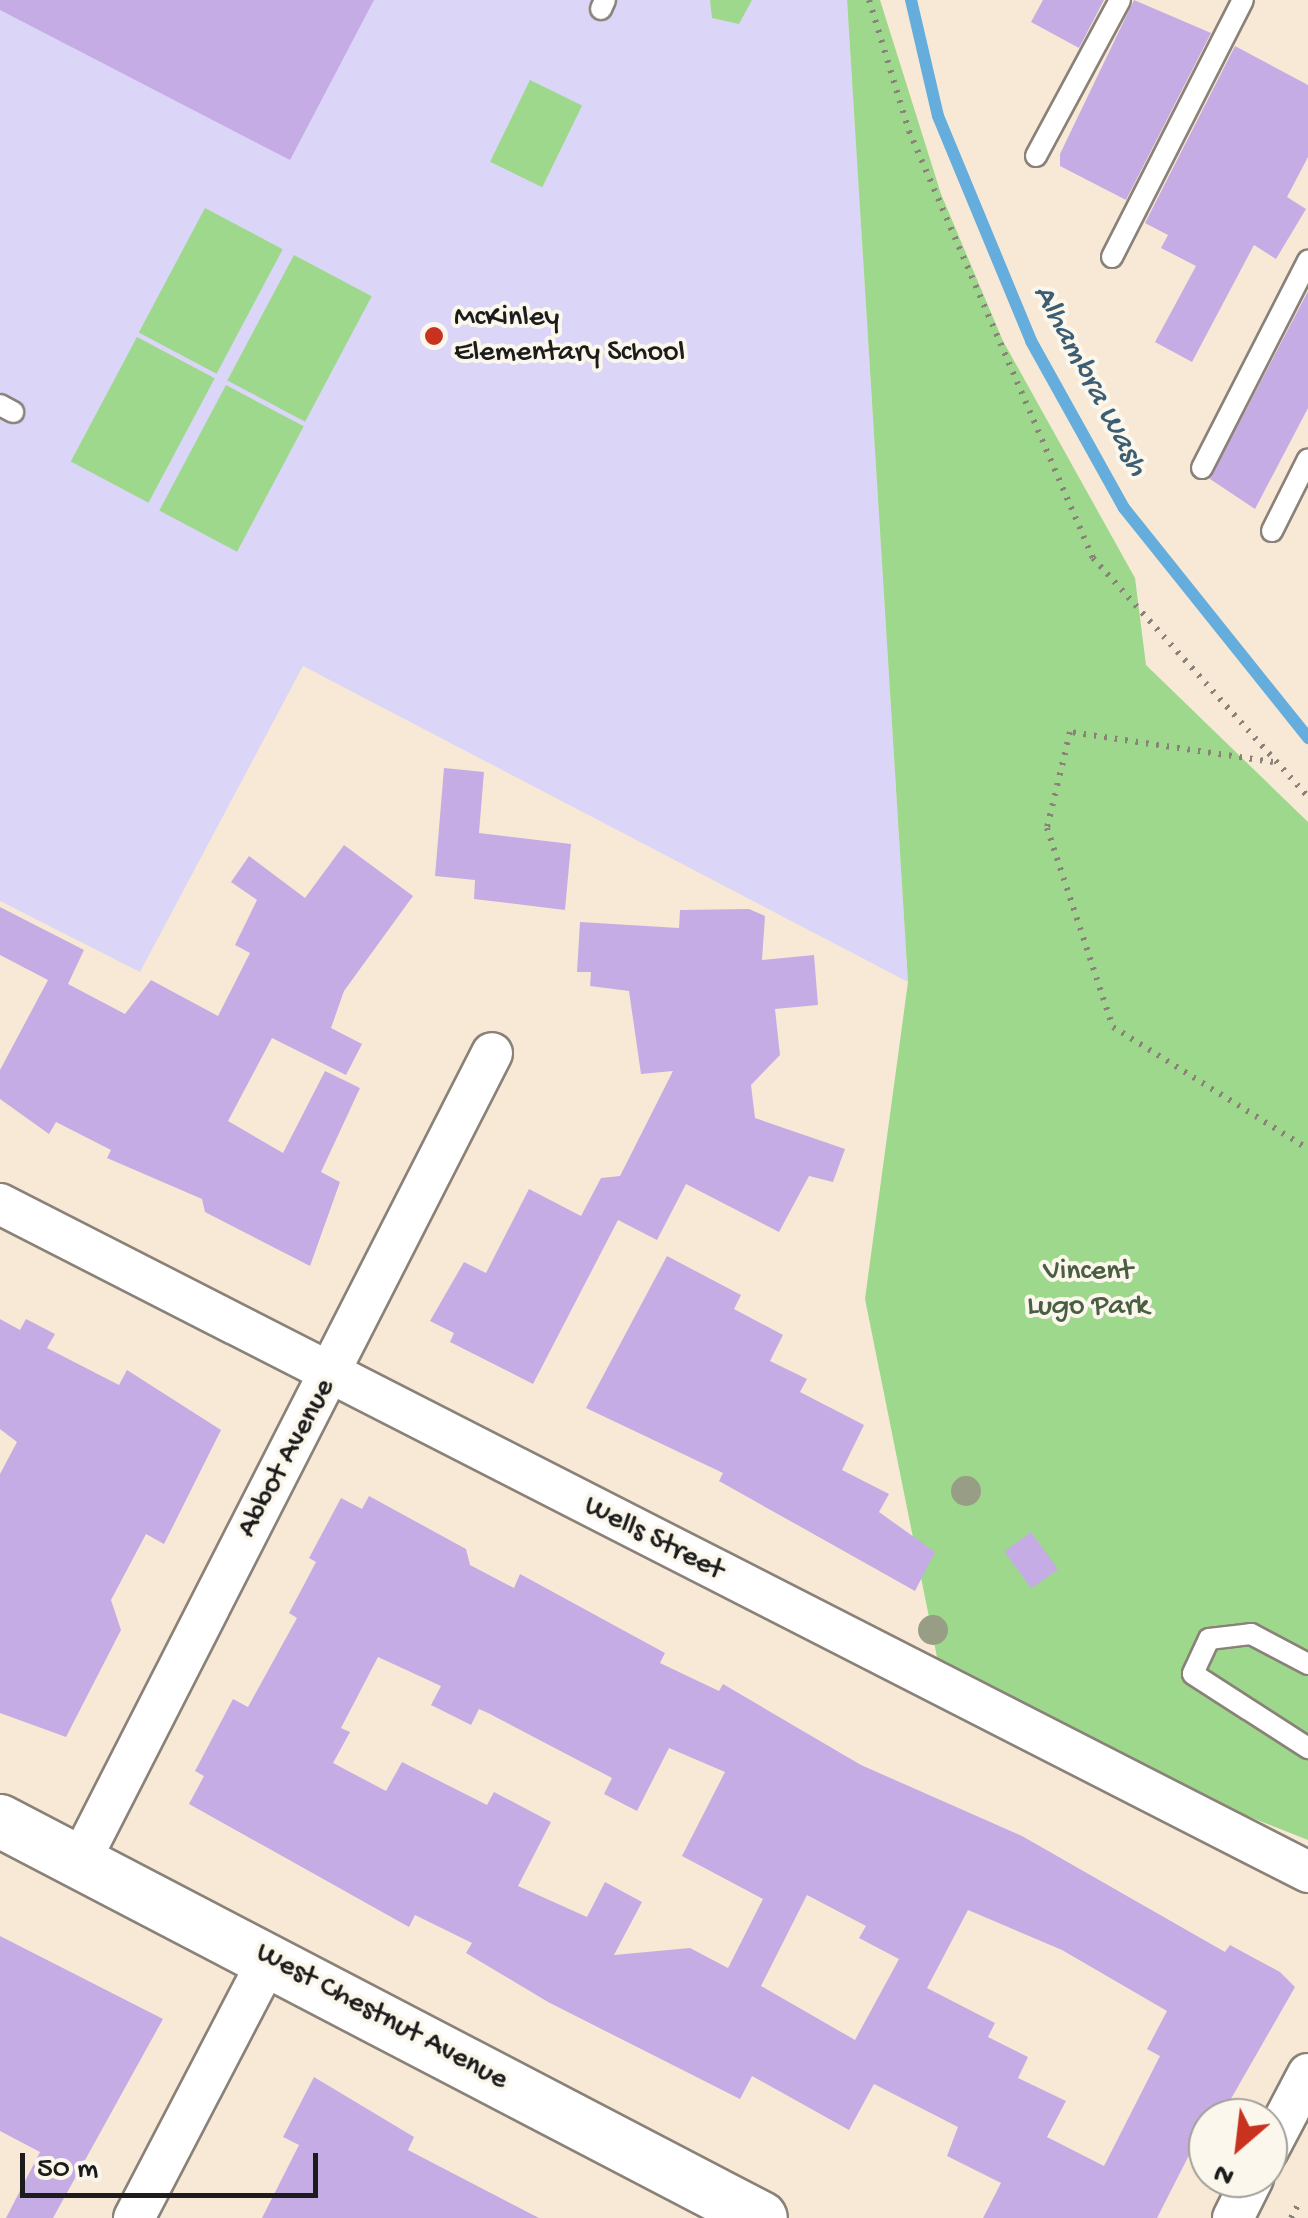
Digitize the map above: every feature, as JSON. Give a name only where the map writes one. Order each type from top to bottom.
[{"type":"street","name":"Abbot Avenue","points":[[79,1863],[331,1377],[492,1053]]},
{"type":"street","name":"Wells Street","points":[[0,1204],[331,1377],[1308,1872]]},
{"type":"street","name":"West Chestnut Avenue","points":[[0,1821],[760,2218]]},
{"type":"street","points":[[134,2218],[270,1959]]},
{"type":"street","points":[[1288,2112],[1308,2074]]},
{"type":"lane","points":[[1036,156],[1120,0]]},
{"type":"lane","points":[[1112,257],[1243,0]]},
{"type":"lane","points":[[1202,468],[1308,261]]},
{"type":"lane","points":[[1272,531],[1308,459]]},
{"type":"lane","points":[[1308,1664],[1250,1634],[1209,1639],[1192,1674],[1308,1748]]},
{"type":"path","points":[[868,0],[909,132],[1093,558],[1308,797]]},
{"type":"path","points":[[1275,763],[1070,732],[1046,828],[1113,1027],[1308,1149]]},
{"type":"path","points":[[1290,2218],[1299,2202]]},
{"type":"shaded area","name":"McKinley Elementary School","points":[[0,0],[847,0],[908,982],[303,666],[140,972],[0,901]]},
{"type":"green space","points":[[710,0],[752,0],[739,24],[712,18]]},
{"type":"green space","name":"Vincent Lugo Park","points":[[847,0],[880,0],[941,194],[1003,341],[1135,578],[1146,665],[1308,822],[1308,1840],[1186,1792],[938,1662],[865,1299],[908,982]]},
{"type":"green space","points":[[530,80],[582,105],[542,187],[490,162]]},
{"type":"green space","points":[[205,208],[283,249],[217,374],[139,332]]},
{"type":"green space","points":[[294,255],[372,296],[305,422],[227,380]]},
{"type":"green space","points":[[137,337],[215,378],[149,503],[71,461]]},
{"type":"green space","points":[[226,385],[304,426],[237,552],[159,510]]},
{"type":"building","points":[[0,0],[374,0],[290,160],[0,10]]},
{"type":"building","points":[[1043,0],[1104,0],[1079,48],[1031,22]]},
{"type":"building","points":[[1134,0],[1211,33],[1126,200],[1060,166],[1060,154]]},
{"type":"building","points":[[1235,46],[1308,85],[1308,157],[1287,197],[1306,209],[1276,259],[1254,245],[1192,362],[1155,342],[1196,266],[1161,248],[1168,235],[1145,223]]},
{"type":"building","points":[[1308,291],[1308,408],[1255,509],[1210,479]]},
{"type":"building","points":[[444,768],[484,772],[479,833],[571,844],[565,910],[474,899],[475,880],[435,876]]},
{"type":"building","points":[[344,845],[413,896],[344,991],[331,1028],[362,1044],[346,1075],[272,1038],[228,1121],[283,1153],[325,1071],[360,1088],[321,1172],[340,1182],[310,1266],[205,1212],[202,1199],[107,1158],[111,1150],[56,1122],[49,1134],[0,1099],[0,1070],[48,980],[0,955],[0,907],[84,950],[68,984],[125,1014],[151,980],[218,1016],[250,953],[235,945],[257,900],[231,882],[249,856],[305,898]]},
{"type":"building","points":[[749,909],[765,916],[762,960],[814,955],[818,1005],[775,1009],[780,1055],[751,1085],[755,1118],[845,1149],[833,1182],[809,1176],[779,1232],[686,1184],[657,1240],[618,1220],[533,1384],[450,1342],[454,1333],[430,1321],[464,1262],[486,1273],[529,1189],[581,1216],[601,1178],[620,1176],[673,1071],[641,1074],[629,991],[590,986],[591,972],[577,972],[580,922],[679,928],[680,910]]},
{"type":"building","points":[[667,1256],[741,1295],[734,1309],[783,1335],[770,1361],[807,1379],[800,1392],[864,1425],[842,1470],[889,1494],[879,1512],[935,1552],[915,1591],[719,1481],[723,1473],[586,1408]]},
{"type":"building","points":[[0,1319],[20,1330],[26,1319],[55,1334],[47,1348],[119,1385],[127,1370],[221,1430],[164,1544],[146,1534],[111,1600],[121,1630],[66,1737],[0,1713],[0,1474],[17,1442],[0,1429]]},
{"type":"building","points":[[369,1496],[466,1549],[470,1565],[514,1588],[520,1574],[665,1653],[660,1663],[719,1691],[723,1684],[861,1765],[1022,1836],[1225,1952],[1230,1945],[1280,1972],[1295,1987],[1231,2098],[1188,2098],[1188,2157],[1157,2218],[983,2218],[1001,2183],[947,2156],[958,2127],[874,2084],[849,2130],[752,2076],[740,2099],[548,2002],[466,1953],[472,1943],[415,1915],[409,1927],[189,1804],[204,1776],[195,1771],[233,1699],[248,1707],[297,1618],[289,1613],[316,1562],[309,1558],[341,1498],[362,1509]],"holes":[[[378,1657],[441,1686],[431,1705],[471,1725],[479,1709],[612,1778],[604,1794],[637,1811],[669,1748],[725,1772],[682,1856],[763,1899],[728,1968],[690,1948],[614,1955],[642,1902],[605,1882],[587,1917],[518,1886],[551,1822],[494,1792],[487,1805],[402,1762],[386,1791],[333,1763],[350,1732],[341,1728]],[[807,1895],[866,1926],[859,1938],[899,1959],[855,2040],[761,1986]],[[968,1910],[1062,1950],[1167,2011],[1147,2049],[1160,2056],[1104,2166],[1047,2137],[1066,2101],[1018,2078],[1028,2057],[988,2037],[995,2023],[927,1988]]]},
{"type":"building","points":[[1031,1532],[1058,1569],[1031,1589],[1004,1551]]},
{"type":"building","points":[[0,1936],[163,2019],[53,2218],[6,2218],[40,2152],[0,2131]]},
{"type":"building","points":[[314,2077],[414,2137],[408,2150],[539,2218],[262,2218],[299,2145],[283,2137]]},
{"type":"waterway","name":"Alhambra Wash","points":[[911,0],[938,116],[1031,341],[1124,508],[1308,738]]},
{"type":"place","name":"McKinley Elementary School","points":[[434,336]]}]
